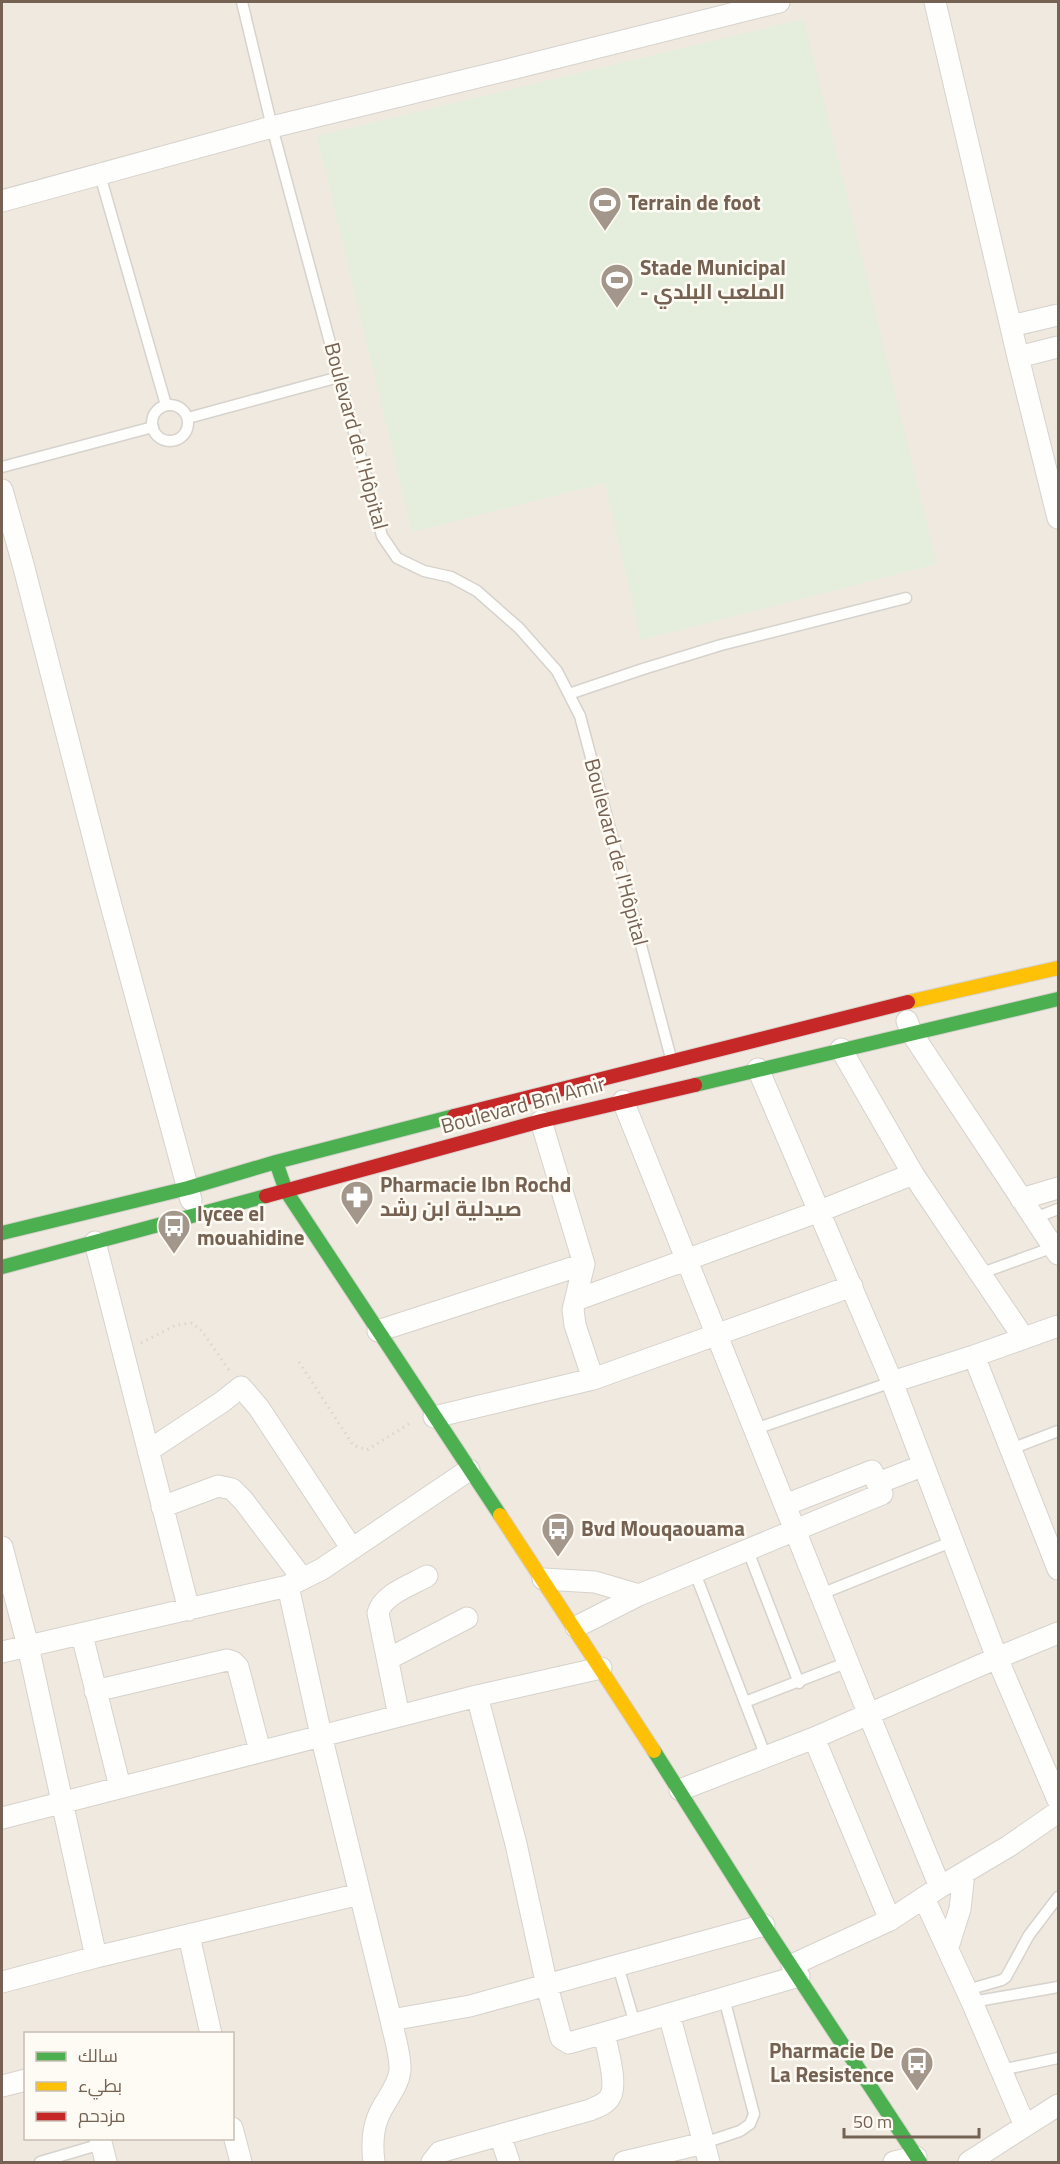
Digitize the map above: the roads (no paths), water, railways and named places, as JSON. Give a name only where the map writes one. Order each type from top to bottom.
[{"type":"main road","name":"Boulevard Bni Amir","points":[[2,1233],[188,1188],[276,1162],[672,1060],[1059,968]]},
{"type":"main road","name":"Boulevard Bni Amir","points":[[2,1267],[541,1121],[911,1032],[1059,999]]},
{"type":"main road","points":[[276,1162],[286,1191],[469,1470],[576,1627],[764,1925],[918,2160]]},
{"type":"street","points":[[2,201],[272,127],[779,2]]},
{"type":"street","points":[[936,2],[1018,357],[1059,518]]},
{"type":"street","points":[[1011,326],[1059,315]]},
{"type":"street","points":[[1018,357],[1059,347]]},
{"type":"street","points":[[2,490],[196,1216]]},
{"type":"street","points":[[900,1004],[911,1032],[1056,1250]]},
{"type":"street","points":[[841,1049],[913,1174],[1023,1337]]},
{"type":"street","points":[[758,1069],[892,1382],[922,1466],[997,1658],[1059,1800]]},
{"type":"street","points":[[623,1101],[848,1662],[932,1893],[948,1947],[1026,2126]]},
{"type":"street","points":[[541,1121],[585,1264],[573,1310],[575,1325],[593,1380]]},
{"type":"street","points":[[576,1300],[820,1211],[913,1174]]},
{"type":"street","points":[[1022,1199],[1059,1188]]},
{"type":"street","points":[[95,1242],[189,1610]]},
{"type":"street","points":[[378,1331],[585,1264]]},
{"type":"street","points":[[432,1414],[593,1380],[852,1286]]},
{"type":"street","points":[[892,1382],[1059,1326]]},
{"type":"street","points":[[974,1356],[1057,1559]]},
{"type":"street","points":[[148,1451],[241,1387],[259,1408],[352,1549]]},
{"type":"street","points":[[878,1483],[922,1466]]},
{"type":"street","points":[[2,1652],[189,1610],[295,1582],[322,1569],[469,1470]]},
{"type":"street","points":[[576,1627],[639,1595],[882,1494],[872,1471],[785,1505]]},
{"type":"street","points":[[162,1506],[218,1486],[232,1489],[295,1582],[321,1736],[391,2020],[400,2070],[397,2082],[378,2116],[372,2143],[374,2163]]},
{"type":"street","points":[[2,1547],[28,1646],[96,1957]]},
{"type":"street","points":[[399,1716],[378,1613],[380,1605],[427,1575]]},
{"type":"street","points":[[543,1580],[595,1582],[639,1595]]},
{"type":"street","points":[[387,1659],[467,1618]]},
{"type":"street","points":[[680,1790],[814,1738],[1059,1633]]},
{"type":"street","points":[[82,1635],[120,1787]]},
{"type":"street","points":[[95,1690],[227,1660],[233,1662],[238,1667],[260,1751]]},
{"type":"street","points":[[2,1818],[477,1696],[601,1668]]},
{"type":"street","points":[[477,1696],[516,1844],[547,1986],[561,2038],[569,2043],[724,1998],[795,1971],[890,1920],[1059,1812]]},
{"type":"street","points":[[814,1738],[890,1920]]},
{"type":"street","points":[[948,1947],[960,1909],[964,1873]]},
{"type":"street","points":[[2,1982],[96,1957],[360,1894]]},
{"type":"street","points":[[391,2020],[470,2006],[764,1925]]},
{"type":"street","points":[[189,1936],[211,2032]]},
{"type":"street","points":[[624,2163],[706,2153],[669,2014]]},
{"type":"street","points":[[432,2163],[440,2152],[590,2110],[603,2104],[611,2096],[614,2082],[604,2033]]},
{"type":"street","points":[[2,2086],[24,2080]]},
{"type":"street","points":[[969,2163],[1059,2106]]},
{"type":"street","points":[[500,2135],[509,2163]]},
{"type":"street","points":[[234,2136],[241,2163]]},
{"type":"street","points":[[894,2163],[918,2160]]},
{"type":"lane","name":"Boulevard de l'Hôpital","points":[[242,2],[272,127],[382,536],[397,558],[423,571],[451,576],[477,591],[519,628],[557,671],[580,716],[672,1060]]},
{"type":"lane","points":[[100,175],[166,405]]},
{"type":"lane","points":[[188,418],[339,377]]},
{"type":"lane","points":[[166,405],[180,407],[188,418],[186,432],[175,440],[161,438],[153,427],[155,413],[166,405]]},
{"type":"lane","points":[[2,467],[153,427]]},
{"type":"lane","points":[[569,694],[721,645],[906,598]]},
{"type":"lane","points":[[1035,1218],[1059,1209]]},
{"type":"lane","points":[[979,1274],[1056,1250]]},
{"type":"lane","points":[[755,1429],[892,1382]]},
{"type":"lane","points":[[1011,1449],[1059,1431]]},
{"type":"lane","points":[[820,1594],[951,1542]]},
{"type":"lane","points":[[748,1551],[799,1683]]},
{"type":"lane","points":[[695,1573],[766,1757]]},
{"type":"lane","points":[[745,1702],[799,1683],[848,1662]]},
{"type":"lane","points":[[970,1996],[1006,1977],[1029,1935],[1059,1897]]},
{"type":"lane","points":[[618,1966],[635,2024]]},
{"type":"lane","points":[[970,1996],[1059,1986]]},
{"type":"lane","points":[[706,2153],[750,2124],[754,2114],[724,1998]]},
{"type":"lane","points":[[1001,2070],[1059,2058]]},
{"type":"lane","points":[[40,2163],[103,2148]]},
{"type":"place","name":"Terrain de foot","points":[[605,232]]},
{"type":"place","name":"Stade Municipal - الملعب البلدي","points":[[617,309]]},
{"type":"place","name":"Pharmacie Ibn Rochd صيدلية ابن رشد","points":[[357,1226]]},
{"type":"place","name":"lycee el mouahidine","points":[[174,1255]]},
{"type":"place","name":"Bvd Mouqaouama","points":[[558,1558]]},
{"type":"place","name":"Pharmacie De La Resistence","points":[[917,2092]]}]
